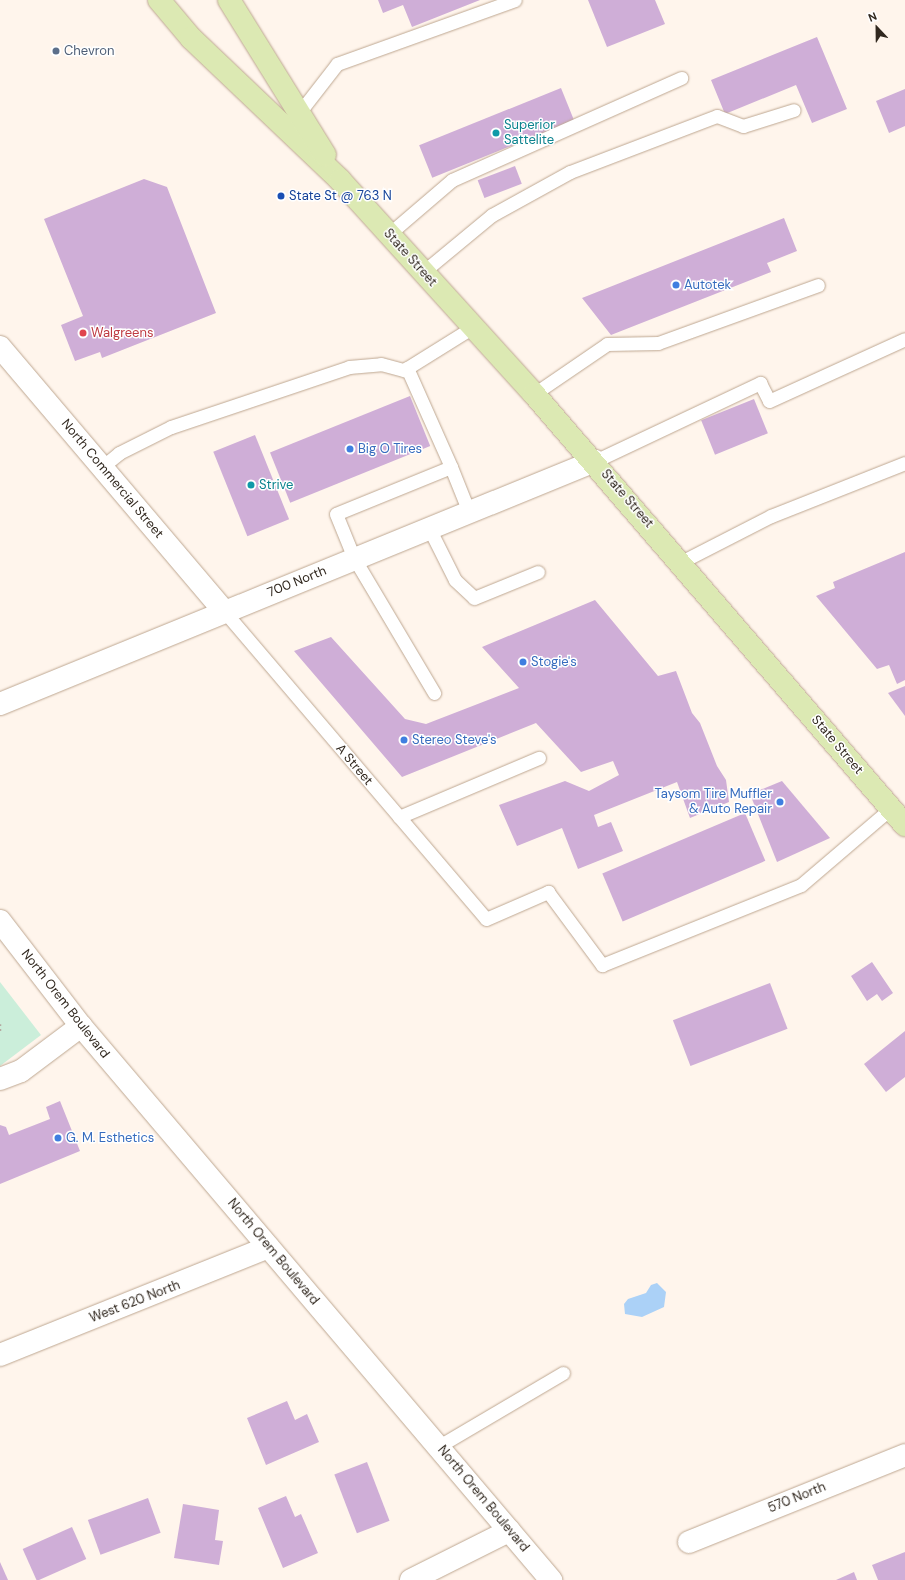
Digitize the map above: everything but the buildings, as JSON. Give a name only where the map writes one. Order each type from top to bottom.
[{"type":"main road","name":"State Street","points":[[159,0],[191,38],[340,180],[534,394],[681,562],[905,825]]},
{"type":"main road","name":"State Street","points":[[229,0],[340,180]]},
{"type":"street","name":"North Commercial Street","points":[[0,347],[224,611]]},
{"type":"street","name":"700 North","points":[[0,704],[224,611],[594,461]]},
{"type":"street","name":"North Orem Boulevard","points":[[0,921],[81,1026],[439,1446],[551,1580]]},
{"type":"street","points":[[0,1079],[21,1071],[81,1026]]},
{"type":"street","name":"West 620 North","points":[[0,1355],[268,1247]]},
{"type":"street","name":"570 North","points":[[689,1542],[905,1455]]},
{"type":"street","points":[[411,1580],[509,1531]]},
{"type":"lane","points":[[299,113],[338,64],[514,0]]},
{"type":"lane","points":[[388,234],[452,180],[681,78]]},
{"type":"lane","points":[[423,272],[492,215],[570,172],[717,116],[743,126],[794,110]]},
{"type":"lane","points":[[534,394],[607,344],[658,343],[818,285]]},
{"type":"lane","points":[[102,467],[119,453],[171,427],[349,367],[381,364],[407,368],[473,327]]},
{"type":"lane","points":[[594,461],[760,383],[769,401],[905,339]]},
{"type":"lane","points":[[407,368],[451,467],[469,512]]},
{"type":"lane","points":[[681,562],[771,516],[905,463]]},
{"type":"lane","points":[[434,694],[354,558],[336,514],[451,467]]},
{"type":"lane","points":[[429,528],[455,580],[474,598],[538,572]]},
{"type":"lane","name":"A Street","points":[[224,611],[486,919],[548,892],[602,965],[801,885],[890,808]]},
{"type":"lane","points":[[399,817],[539,758]]},
{"type":"lane","points":[[439,1446],[563,1373]]},
{"type":"path","points":[[0,1024],[0,1032]]},
{"type":"green space","points":[[0,982],[41,1035],[0,1066]]},
{"type":"water","points":[[657,1283],[666,1292],[664,1307],[642,1317],[625,1314],[624,1304],[628,1299],[646,1293],[651,1285]]},
{"type":"place","name":"Chevron","points":[[56,51]]},
{"type":"place","name":"Superior Sattelite","points":[[496,133]]},
{"type":"place","name":"State St @ 763 N","points":[[281,196]]},
{"type":"place","name":"Autotek","points":[[676,285]]},
{"type":"place","name":"Walgreens","points":[[83,333]]},
{"type":"place","name":"Big O Tires","points":[[350,449]]},
{"type":"place","name":"Strive","points":[[251,485]]},
{"type":"place","name":"Stogie's","points":[[523,662]]},
{"type":"place","name":"Stereo Steve's","points":[[404,740]]},
{"type":"place","name":"Taysom Tire Muffler & Auto Repair","points":[[780,802]]},
{"type":"place","name":"G. M. Esthetics","points":[[58,1138]]}]
